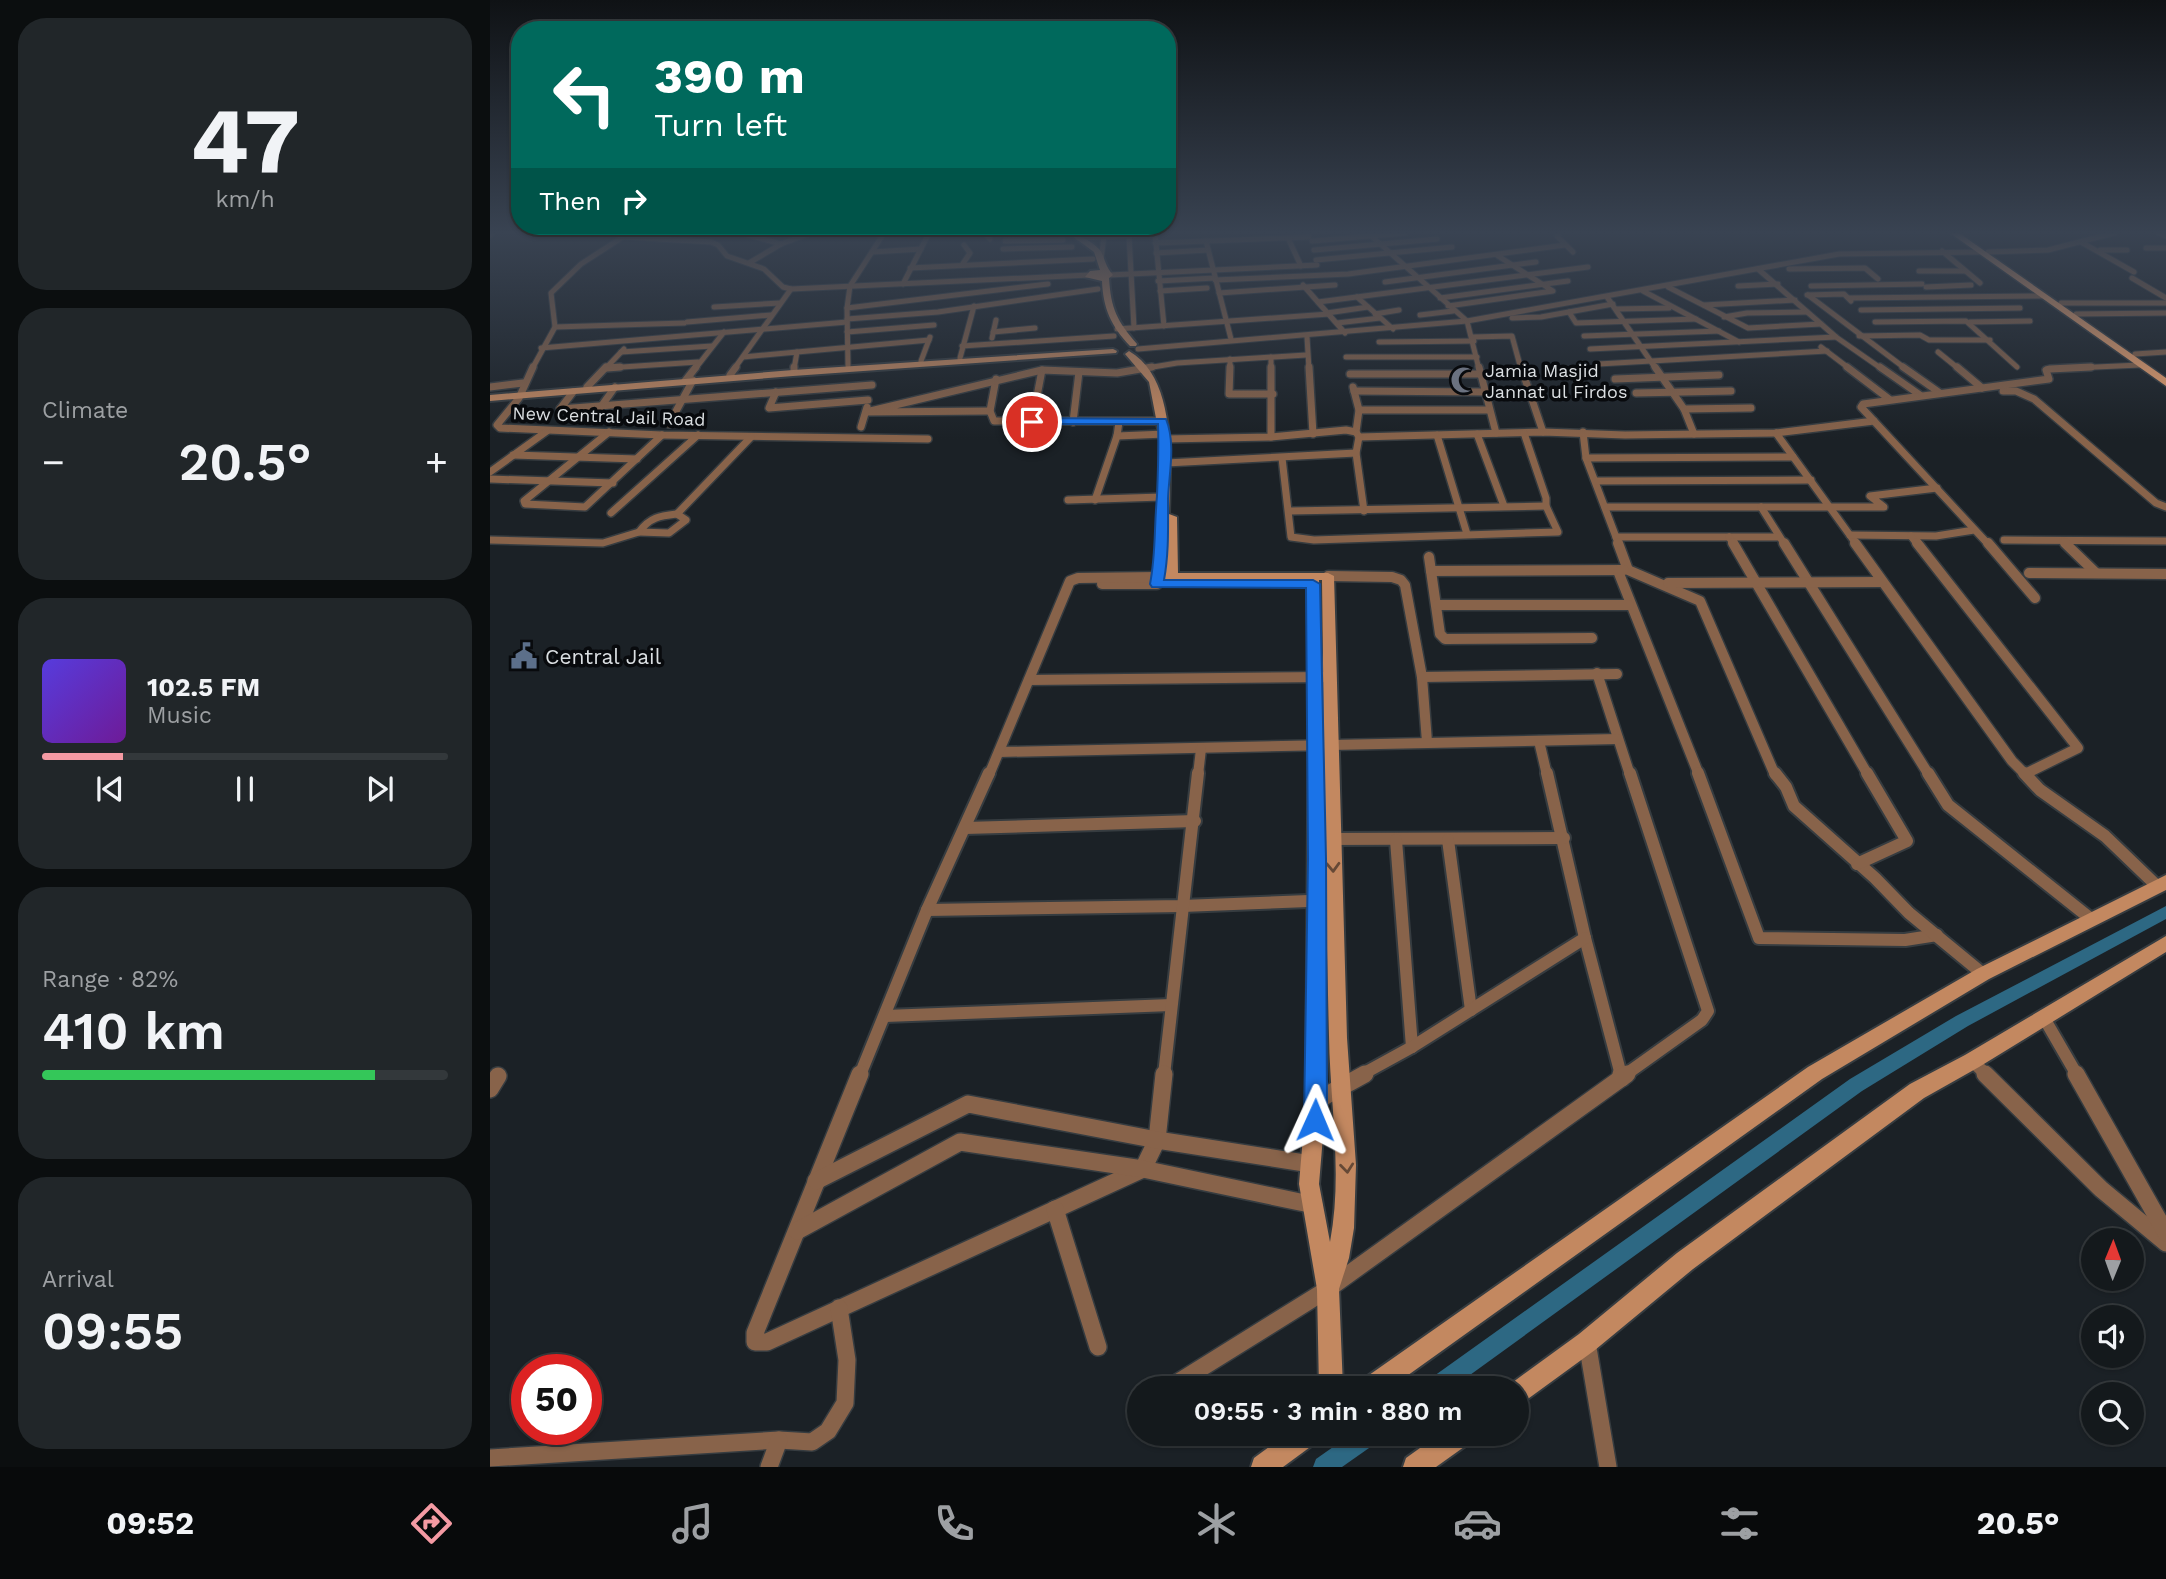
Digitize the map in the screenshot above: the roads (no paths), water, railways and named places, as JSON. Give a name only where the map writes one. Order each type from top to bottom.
[{"type":"main road","points":[[1100,301],[1116,341],[1134,349]]},
{"type":"main road","points":[[1105,301],[1116,341]]},
{"type":"main road","points":[[2050,301],[2166,383]]},
{"type":"main road","points":[[2061,303],[2166,376]]},
{"type":"main road","points":[[521,395],[794,370],[1007,356],[1116,341],[1134,349],[1165,393],[1171,497],[1165,580]]},
{"type":"main road","points":[[490,398],[730,375],[1007,356]]},
{"type":"main road","points":[[1147,367],[1168,437]]},
{"type":"main road","points":[[1165,580],[1162,497],[1170,463]]},
{"type":"main road","points":[[1165,580],[1320,580],[1326,900],[1339,1088],[1349,1182],[1343,1241],[1328,1289]]},
{"type":"main road","points":[[1387,1376],[1815,1073],[1983,974],[2162,884]]},
{"type":"main road","points":[[1326,900],[1310,1184],[1328,1289],[1331,1376]]},
{"type":"main road","points":[[1529,1384],[1587,1342],[1685,1261],[1907,1098],[2166,943]]},
{"type":"main road","points":[[1263,1467],[1291,1446]]},
{"type":"main road","points":[[1415,1467],[1444,1446]]},
{"type":"street","points":[[550,301],[555,327],[685,323],[771,315]]},
{"type":"street","points":[[848,301],[848,366]]},
{"type":"street","points":[[847,308],[896,301]]},
{"type":"street","points":[[541,348],[938,312],[1008,301]]},
{"type":"street","points":[[1133,301],[1135,328]]},
{"type":"street","points":[[1161,301],[1164,326]]},
{"type":"street","points":[[1221,301],[1231,339]]},
{"type":"street","points":[[1318,302],[1322,301]]},
{"type":"street","points":[[1362,301],[1392,329]]},
{"type":"street","points":[[1443,301],[1466,321],[1473,339],[1496,433]]},
{"type":"street","points":[[1420,315],[1490,301]]},
{"type":"street","points":[[1134,349],[1231,339],[1307,337],[1392,329],[1466,321],[1580,301]]},
{"type":"street","points":[[1610,301],[1684,409],[1694,434]]},
{"type":"street","points":[[1663,301],[1741,343]]},
{"type":"street","points":[[1695,301],[1748,328],[1821,324]]},
{"type":"street","points":[[1702,305],[1748,301]]},
{"type":"street","points":[[1796,301],[1836,337],[1924,395],[1945,399],[2007,390],[2024,394],[2163,507]]},
{"type":"street","points":[[1816,301],[1859,336],[1940,393]]},
{"type":"street","points":[[1852,301],[1877,325],[2030,321]]},
{"type":"street","points":[[1904,301],[1934,328]]},
{"type":"street","points":[[1986,301],[2015,321]]},
{"type":"street","points":[[2061,303],[2142,301]]},
{"type":"street","points":[[1318,302],[1345,333]]},
{"type":"street","points":[[668,335],[717,306],[780,303]]},
{"type":"street","points":[[730,375],[780,303]]},
{"type":"street","points":[[960,358],[974,306]]},
{"type":"street","points":[[962,346],[1116,341],[1135,328],[1328,314],[1368,307]]},
{"type":"street","points":[[1493,316],[1534,317],[1614,307],[1673,307]]},
{"type":"street","points":[[1861,310],[2020,308]]},
{"type":"street","points":[[1337,323],[1399,310]]},
{"type":"street","points":[[921,360],[938,312]]},
{"type":"street","points":[[1569,312],[1576,323],[1696,319]]},
{"type":"street","points":[[1724,317],[1748,313],[1807,312]]},
{"type":"street","points":[[2076,314],[2166,313]]},
{"type":"street","points":[[990,344],[996,320]]},
{"type":"street","points":[[1970,322],[2017,367]]},
{"type":"street","points":[[846,332],[934,325]]},
{"type":"street","name":"New Central Jail Road","points":[[555,327],[523,383],[521,395],[497,425],[508,430],[928,439]]},
{"type":"street","points":[[993,331],[1035,328]]},
{"type":"street","points":[[1584,336],[1719,331]]},
{"type":"street","points":[[669,424],[683,400],[688,380],[698,362],[724,332]]},
{"type":"street","points":[[1134,349],[1345,333]]},
{"type":"street","points":[[1941,334],[1949,340]]},
{"type":"street","points":[[1859,336],[1920,335],[1928,340],[1990,340]]},
{"type":"street","points":[[1379,342],[1512,336],[1524,379],[1544,432]]},
{"type":"street","points":[[1307,337],[1306,355],[1313,434]]},
{"type":"street","points":[[1590,349],[1836,337]]},
{"type":"street","points":[[587,387],[633,338]]},
{"type":"street","points":[[1810,339],[1889,399]]},
{"type":"street","points":[[743,357],[929,340]]},
{"type":"street","points":[[621,352],[712,346]]},
{"type":"street","points":[[1598,364],[1827,351]]},
{"type":"street","points":[[794,370],[797,352]]},
{"type":"street","points":[[1938,352],[1982,388]]},
{"type":"street","points":[[2135,354],[2166,353]]},
{"type":"street","points":[[866,412],[1042,370],[1117,373],[1147,367],[1230,359],[1306,355]]},
{"type":"street","points":[[1364,510],[1356,453],[1359,410],[1345,355],[1477,357]]},
{"type":"street","points":[[1271,357],[1271,437]]},
{"type":"street","points":[[1230,359],[1228,394],[1273,394]]},
{"type":"street","points":[[607,368],[698,362]]},
{"type":"street","points":[[2035,598],[1864,411],[1863,404],[2049,379],[2045,374],[2050,369],[2140,365]]},
{"type":"street","points":[[862,427],[876,367]]},
{"type":"street","points":[[1032,422],[1042,370]]},
{"type":"street","points":[[1073,422],[1079,372]]},
{"type":"street","points":[[1350,374],[1480,374]]},
{"type":"street","points":[[1615,379],[1719,375]]},
{"type":"street","points":[[996,379],[990,411],[994,421],[1163,421]]},
{"type":"street","points":[[490,387],[523,383]]},
{"type":"street","points":[[573,392],[560,409],[872,385]]},
{"type":"street","points":[[600,408],[615,387]]},
{"type":"street","points":[[1354,391],[1486,392]]},
{"type":"street","points":[[1636,393],[1731,391]]},
{"type":"street","points":[[776,393],[769,408],[868,400]]},
{"type":"street","points":[[906,411],[910,402]]},
{"type":"street","points":[[1684,409],[1751,408]]},
{"type":"street","points":[[1359,410],[1489,410]]},
{"type":"street","points":[[866,412],[990,411]]},
{"type":"street","points":[[1117,436],[1271,437],[1346,430],[1357,435],[1544,432],[1776,433],[1874,421]]},
{"type":"street","points":[[1095,500],[1117,436],[1119,422]]},
{"type":"street","points":[[490,472],[548,431]]},
{"type":"street","points":[[609,432],[524,501],[525,504],[586,507],[662,435]]},
{"type":"street","points":[[1583,432],[1586,458],[1616,537],[1629,605],[1718,824],[1723,848],[1738,879],[1759,938],[1905,940],[1937,935]]},
{"type":"street","points":[[1282,458],[1291,537],[1314,540],[1558,532],[1546,506],[1546,498],[1524,433]]},
{"type":"street","points":[[1776,433],[2012,761],[2040,790],[2105,836],[2162,884]]},
{"type":"street","points":[[1477,434],[1504,506]]},
{"type":"street","points":[[611,513],[698,435]]},
{"type":"street","points":[[1437,435],[1467,534]]},
{"type":"street","points":[[677,514],[751,436]]},
{"type":"street","points":[[1170,463],[1356,453]]},
{"type":"street","points":[[513,455],[637,459]]},
{"type":"street","points":[[1586,458],[1793,457]]},
{"type":"street","points":[[490,479],[613,482]]},
{"type":"street","points":[[1596,481],[1811,480]]},
{"type":"street","points":[[1605,507],[1884,506],[1870,496],[1937,488]]},
{"type":"street","points":[[1068,500],[1162,497]]},
{"type":"street","points":[[1290,511],[1546,506]]},
{"type":"street","points":[[1761,507],[1948,805],[2091,919]]},
{"type":"street","points":[[490,540],[603,543],[639,532],[676,534],[686,520],[677,514],[659,516],[647,521],[639,532]]},
{"type":"street","points":[[1850,535],[1936,536],[1974,530]]},
{"type":"street","points":[[1911,536],[2078,747],[2077,751],[2025,774]]},
{"type":"street","points":[[1616,537],[1779,537]]},
{"type":"street","points":[[1729,537],[1907,841],[1857,864]]},
{"type":"street","points":[[2004,540],[2166,541]]},
{"type":"street","points":[[2063,541],[2096,573]]},
{"type":"street","points":[[1429,557],[1440,635],[1445,639],[1592,638]]},
{"type":"street","points":[[1431,571],[1623,571],[1662,583],[1700,601],[1777,779],[1786,787],[1794,806],[1875,878],[1909,913],[1983,974]]},
{"type":"street","points":[[2029,573],[2166,574]]},
{"type":"street","points":[[1165,580],[1068,584],[999,752],[927,910],[755,1333],[755,1342],[767,1342],[1143,1169],[1157,1140],[1195,821],[1201,748]]},
{"type":"street","points":[[1320,580],[1405,585],[1422,677],[1427,742]]},
{"type":"street","points":[[1662,583],[1882,582]]},
{"type":"street","points":[[1437,605],[1629,605]]},
{"type":"street","points":[[1188,1376],[1328,1289],[1702,1020],[1708,1011],[1597,673]]},
{"type":"street","points":[[1422,677],[1616,674]]},
{"type":"street","points":[[1029,680],[1323,677]]},
{"type":"street","points":[[999,752],[1618,739]]},
{"type":"street","points":[[1539,741],[1564,838],[1585,938],[1622,1078]]},
{"type":"street","points":[[965,828],[1195,821]]},
{"type":"street","points":[[1325,839],[1564,838]]},
{"type":"street","points":[[1396,840],[1412,1047]]},
{"type":"street","points":[[1448,840],[1471,1010]]},
{"type":"street","points":[[927,910],[1184,906],[1326,900]]},
{"type":"street","points":[[1316,1101],[1412,1047],[1585,938]]},
{"type":"street","points":[[885,1016],[1171,1005]]},
{"type":"street","points":[[2044,1018],[2166,1233]]},
{"type":"street","points":[[1972,1061],[2101,1189],[2166,1243]]},
{"type":"street","points":[[816,1181],[968,1104],[1157,1140],[1311,1164]]},
{"type":"street","points":[[797,1231],[960,1142],[1143,1169],[1314,1205]]},
{"type":"street","points":[[1055,1209],[1098,1347]]},
{"type":"street","points":[[490,1458],[779,1440],[812,1441],[828,1431],[845,1403],[847,1360],[839,1308]]},
{"type":"street","points":[[1587,1342],[1608,1467]]},
{"type":"street","points":[[769,1467],[779,1440]]},
{"type":"waterway","points":[[1451,1376],[1856,1085],[1962,1021],[2166,912]]},
{"type":"waterway","points":[[1324,1467],[1353,1446]]},
{"type":"place","name":"Jamia Masjid Jannat ul Firdos","points":[[1464,380]]},
{"type":"place","name":"Central Jail","points":[[524,656]]}]
